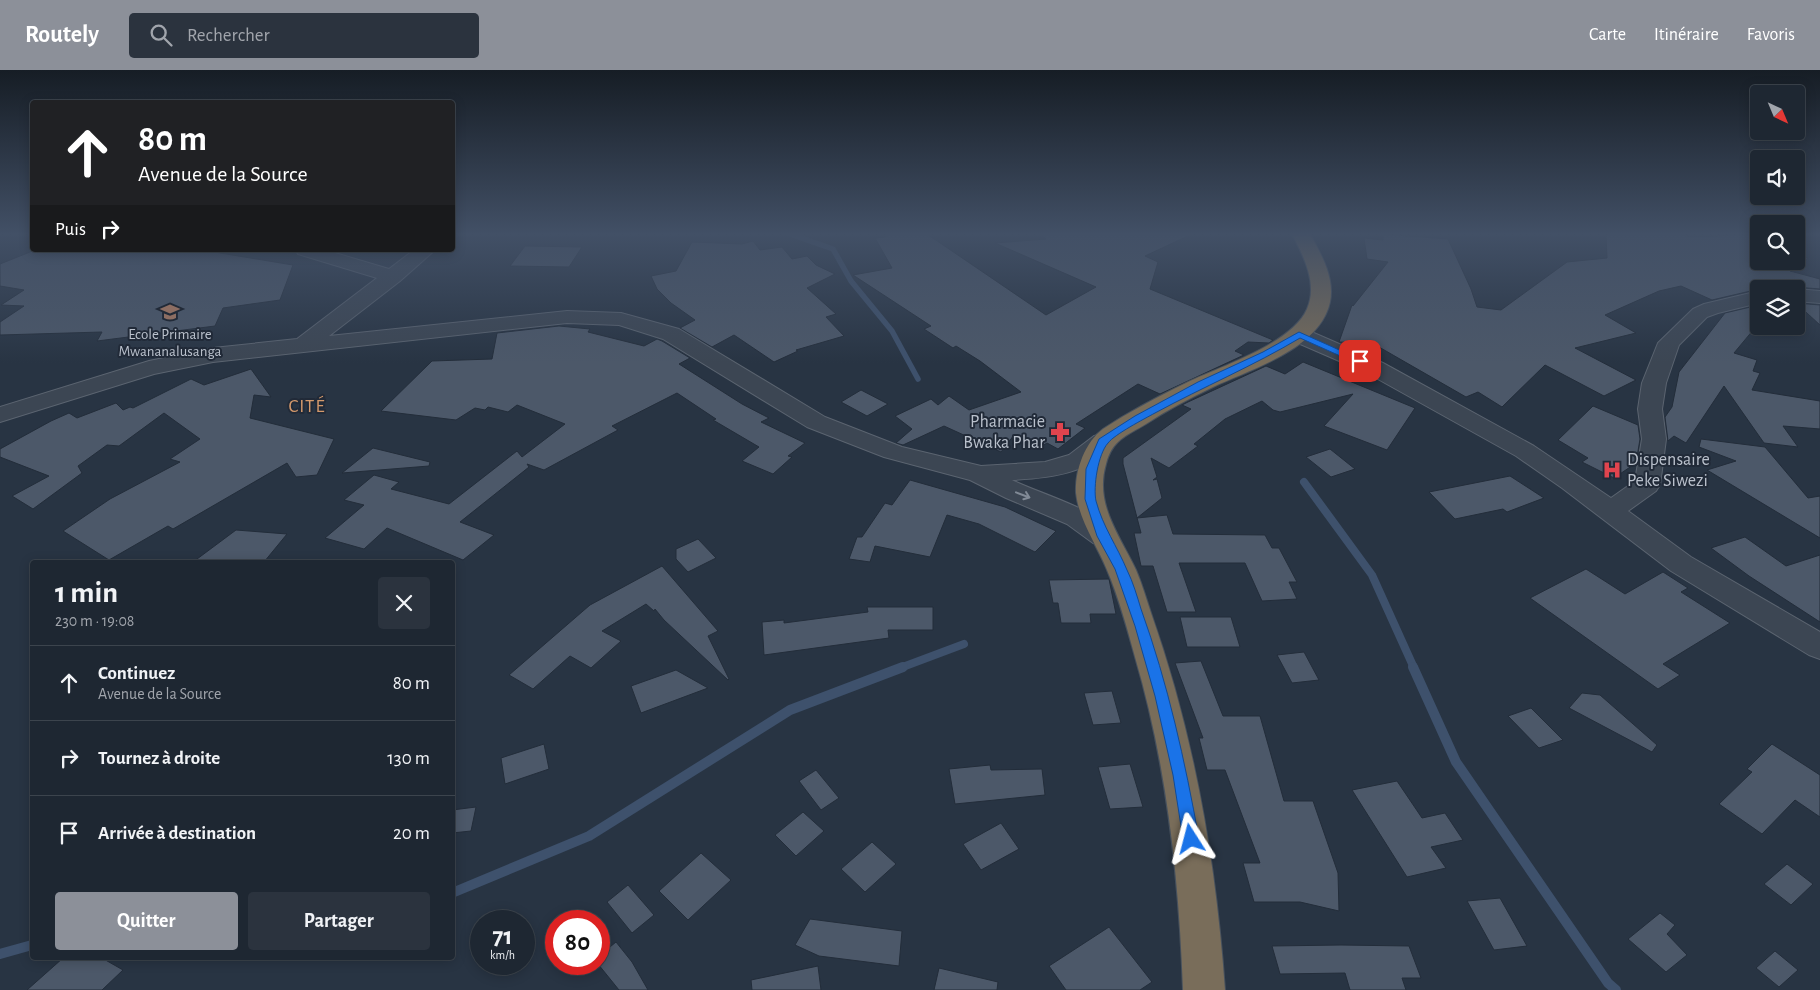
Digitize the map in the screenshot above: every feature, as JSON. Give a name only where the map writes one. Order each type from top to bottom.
[{"type":"highway","points":[[1204,990],[1201,920],[1194,856],[1180,775],[1162,696],[1141,626],[1121,569],[1103,536],[1090,499],[1091,469],[1103,441],[1139,418],[1201,384],[1266,354],[1299,335],[1317,311],[1320,292],[1318,277]]},
{"type":"street","points":[[305,344],[393,277]]},
{"type":"street","points":[[1805,296],[1820,297]]},
{"type":"street","points":[[1611,511],[1647,485],[1654,439],[1650,409],[1654,382],[1669,343],[1700,313],[1711,308],[1750,299]]},
{"type":"street","points":[[0,415],[149,368],[213,355],[567,317],[621,319],[671,334],[816,422],[893,452],[979,474],[1015,492],[1076,518],[1103,536]]},
{"type":"street","points":[[1299,335],[1375,368],[1525,451],[1611,511],[1681,564],[1820,647]]},
{"type":"street","points":[[979,474],[1016,474],[1046,470],[1078,461],[1103,441]]},
{"type":"building","points":[[0,277],[289,277],[280,300],[223,308],[215,326],[97,341],[102,332],[0,335],[0,322],[24,306],[1,305],[24,290],[0,286]]},
{"type":"building","points":[[651,277],[829,277],[807,288],[836,314],[826,317],[844,336],[796,350],[798,351],[774,362],[734,335],[712,347],[680,328],[695,320],[671,303],[657,289]]},
{"type":"building","points":[[856,277],[990,277],[1046,315],[1096,287],[1073,277],[1154,277],[1150,289],[1273,340],[1269,343],[1248,342],[1235,351],[1244,355],[1160,394],[1138,384],[1076,424],[1085,428],[1058,449],[1047,443],[1039,448],[1014,435],[1001,452],[944,426],[903,445],[896,443],[912,429],[895,416],[931,399],[938,405],[949,396],[969,410],[1021,392],[980,361],[956,346],[953,348],[924,329],[931,326]]},
{"type":"building","points":[[1376,277],[1465,277],[1477,307],[1501,310],[1546,277],[1812,277],[1820,279],[1820,289],[1805,288],[1805,280],[1750,280],[1750,291],[1712,300],[1681,286],[1659,291],[1605,315],[1636,333],[1575,348],[1636,380],[1604,396],[1545,365],[1502,407],[1478,392],[1466,397],[1372,343],[1339,342],[1352,305]]},
{"type":"building","points":[[1805,304],[1820,305],[1820,325],[1805,311]]},
{"type":"building","points":[[1750,307],[1750,334],[1734,353],[1757,360],[1753,371],[1760,373],[1752,390],[1820,401],[1820,429],[1783,426],[1798,447],[1764,443],[1724,386],[1686,443],[1674,436],[1668,441],[1665,417],[1672,407],[1679,372],[1725,313]]},
{"type":"building","points":[[559,326],[590,329],[588,332],[644,346],[657,339],[662,341],[690,358],[679,364],[742,404],[769,418],[761,422],[805,443],[788,456],[792,457],[773,474],[742,461],[759,447],[713,420],[716,419],[677,393],[612,426],[618,430],[544,470],[527,464],[529,467],[460,522],[494,535],[463,560],[387,528],[364,549],[325,538],[364,505],[344,500],[374,475],[399,482],[391,489],[449,504],[517,451],[522,457],[565,424],[517,405],[508,412],[488,407],[485,410],[475,408],[456,420],[381,411],[432,361],[492,359],[497,333]]},
{"type":"building","points":[[1303,362],[1415,408],[1387,450],[1324,426],[1353,394],[1280,412],[1273,410],[1262,401],[1225,419],[1194,444],[1198,446],[1169,468],[1151,458],[1157,477],[1153,480],[1157,479],[1162,498],[1137,518],[1123,458],[1191,409],[1182,405],[1266,366],[1285,374]]},
{"type":"building","points":[[251,369],[271,397],[254,395],[250,418],[334,439],[317,475],[296,477],[287,463],[173,529],[168,526],[109,560],[63,531],[110,499],[180,462],[170,459],[200,439],[164,413],[119,446],[107,445],[78,466],[82,473],[33,509],[12,496],[49,476],[0,457],[0,449],[51,421],[69,413],[77,418],[116,403],[123,410],[130,407],[133,408],[191,379],[204,385]]},
{"type":"building","points":[[861,390],[888,404],[867,416],[841,402]]},
{"type":"building","points":[[1593,406],[1638,425],[1640,439],[1636,463],[1614,478],[1582,462],[1588,458],[1558,440]]},
{"type":"building","points":[[1701,439],[1765,447],[1808,498],[1820,496],[1820,538],[1707,470],[1736,461],[1699,447]]},
{"type":"building","points":[[373,448],[430,462],[429,466],[342,473]]},
{"type":"building","points":[[1330,449],[1355,469],[1331,477],[1306,457]]},
{"type":"building","points":[[1510,476],[1544,498],[1507,512],[1503,509],[1455,519],[1429,492]]},
{"type":"building","points":[[910,480],[1005,507],[1056,531],[1035,552],[979,524],[947,515],[930,557],[875,546],[870,562],[849,559],[857,537],[862,537],[885,503],[892,505]]},
{"type":"building","points":[[1167,515],[1173,534],[1265,535],[1272,548],[1279,548],[1297,582],[1289,582],[1297,599],[1262,601],[1245,563],[1179,563],[1196,612],[1167,612],[1153,566],[1141,566],[1134,533],[1141,533],[1137,518]]},
{"type":"building","points":[[236,530],[287,534],[266,560],[196,560]]},
{"type":"building","points":[[1745,537],[1786,566],[1820,555],[1820,622],[1749,576],[1711,548]]},
{"type":"building","points":[[698,539],[716,558],[688,572],[676,559],[676,549]]},
{"type":"building","points":[[662,566],[718,631],[708,636],[728,680],[664,620],[655,609],[654,611],[646,604],[602,631],[621,641],[591,668],[570,656],[533,689],[509,675],[590,605]]},
{"type":"building","points":[[1586,569],[1625,594],[1663,572],[1688,588],[1681,592],[1730,623],[1663,664],[1680,675],[1658,689],[1530,598]]},
{"type":"building","points":[[1109,579],[1116,614],[1090,614],[1091,623],[1061,623],[1058,603],[1053,603],[1049,580]]},
{"type":"building","points":[[867,607],[933,607],[933,630],[888,630],[889,638],[764,655],[762,622],[784,620],[784,623],[868,612]]},
{"type":"building","points":[[1180,617],[1231,617],[1240,647],[1187,647]]},
{"type":"building","points":[[1304,652],[1319,680],[1292,683],[1277,655]]},
{"type":"building","points":[[1201,661],[1223,716],[1260,716],[1284,801],[1313,801],[1338,873],[1339,911],[1300,902],[1254,902],[1243,863],[1260,863],[1225,770],[1207,770],[1199,738],[1203,738],[1175,663]]},
{"type":"building","points":[[676,670],[708,688],[641,713],[631,686]]},
{"type":"building","points":[[1112,691],[1121,723],[1093,725],[1084,693]]},
{"type":"building","points":[[1582,693],[1600,695],[1657,745],[1652,752],[1569,708]]},
{"type":"building","points":[[1531,708],[1563,740],[1539,748],[1508,716]]},
{"type":"building","points":[[544,744],[549,769],[505,784],[501,758]]},
{"type":"building","points":[[1772,744],[1820,775],[1820,817],[1795,800],[1762,834],[1719,804],[1752,772],[1747,769]]},
{"type":"building","points":[[1130,764],[1143,807],[1110,809],[1098,767]]},
{"type":"building","points":[[990,765],[991,770],[1042,769],[1045,795],[955,804],[949,769]]},
{"type":"building","points":[[816,770],[839,798],[821,810],[799,781]]},
{"type":"building","points":[[1397,781],[1422,818],[1445,813],[1463,840],[1431,847],[1446,868],[1407,877],[1352,790]]},
{"type":"building","points":[[476,807],[471,831],[455,833],[455,810]]},
{"type":"building","points":[[803,812],[824,831],[796,856],[775,835]]},
{"type":"building","points":[[1001,823],[1019,849],[981,870],[963,844]]},
{"type":"building","points":[[872,842],[896,864],[865,892],[841,869]]},
{"type":"building","points":[[701,853],[731,880],[688,920],[659,891]]},
{"type":"building","points":[[1787,864],[1813,884],[1791,905],[1764,884]]},
{"type":"building","points":[[628,885],[654,915],[632,933],[607,902]]},
{"type":"building","points":[[1500,898],[1527,946],[1494,950],[1467,901]]},
{"type":"building","points":[[1660,913],[1675,925],[1667,934],[1687,955],[1666,972],[1628,939]]},
{"type":"building","points":[[810,919],[902,931],[899,966],[819,956],[795,945]]},
{"type":"building","points":[[1109,927],[1152,982],[1140,990],[1066,990],[1049,966]]},
{"type":"building","points":[[616,942],[632,962],[648,990],[619,990],[607,975],[610,975],[610,947]]},
{"type":"building","points":[[1272,946],[1409,946],[1421,978],[1402,978],[1406,990],[1350,990],[1345,973],[1280,974]]},
{"type":"building","points":[[1775,951],[1798,970],[1779,987],[1756,968]]},
{"type":"building","points":[[61,960],[106,960],[123,970],[102,990],[27,990]]},
{"type":"building","points":[[818,966],[821,990],[752,990],[751,980]]},
{"type":"building","points":[[939,968],[998,982],[997,990],[934,990]]},
{"type":"waterway","points":[[849,277],[892,331],[918,379]]},
{"type":"waterway","points":[[1304,482],[1372,575],[1414,668]]},
{"type":"waterway","points":[[900,668],[964,644]]},
{"type":"waterway","points":[[455,892],[589,836],[790,710],[903,667]]},
{"type":"waterway","points":[[1413,667],[1456,762],[1608,983],[1616,990]]},
{"type":"waterway","points":[[0,954],[30,946]]},
{"type":"place","name":"Ecole Primaire Mwananalusanga","points":[[170,312]]},
{"type":"place","name":"Pharmacie Bwaka Phar","points":[[1060,432]]},
{"type":"place","name":"Dispensaire Peke Siwezi","points":[[1612,470]]},
{"type":"district","name":"CITÉ","points":[[307,406]]},
{"type":"route","points":[[1191,839],[1180,775],[1162,696],[1141,626],[1121,569],[1103,536],[1090,499],[1091,469],[1103,441],[1139,418],[1201,384],[1266,354],[1299,335],[1360,361]]}]
